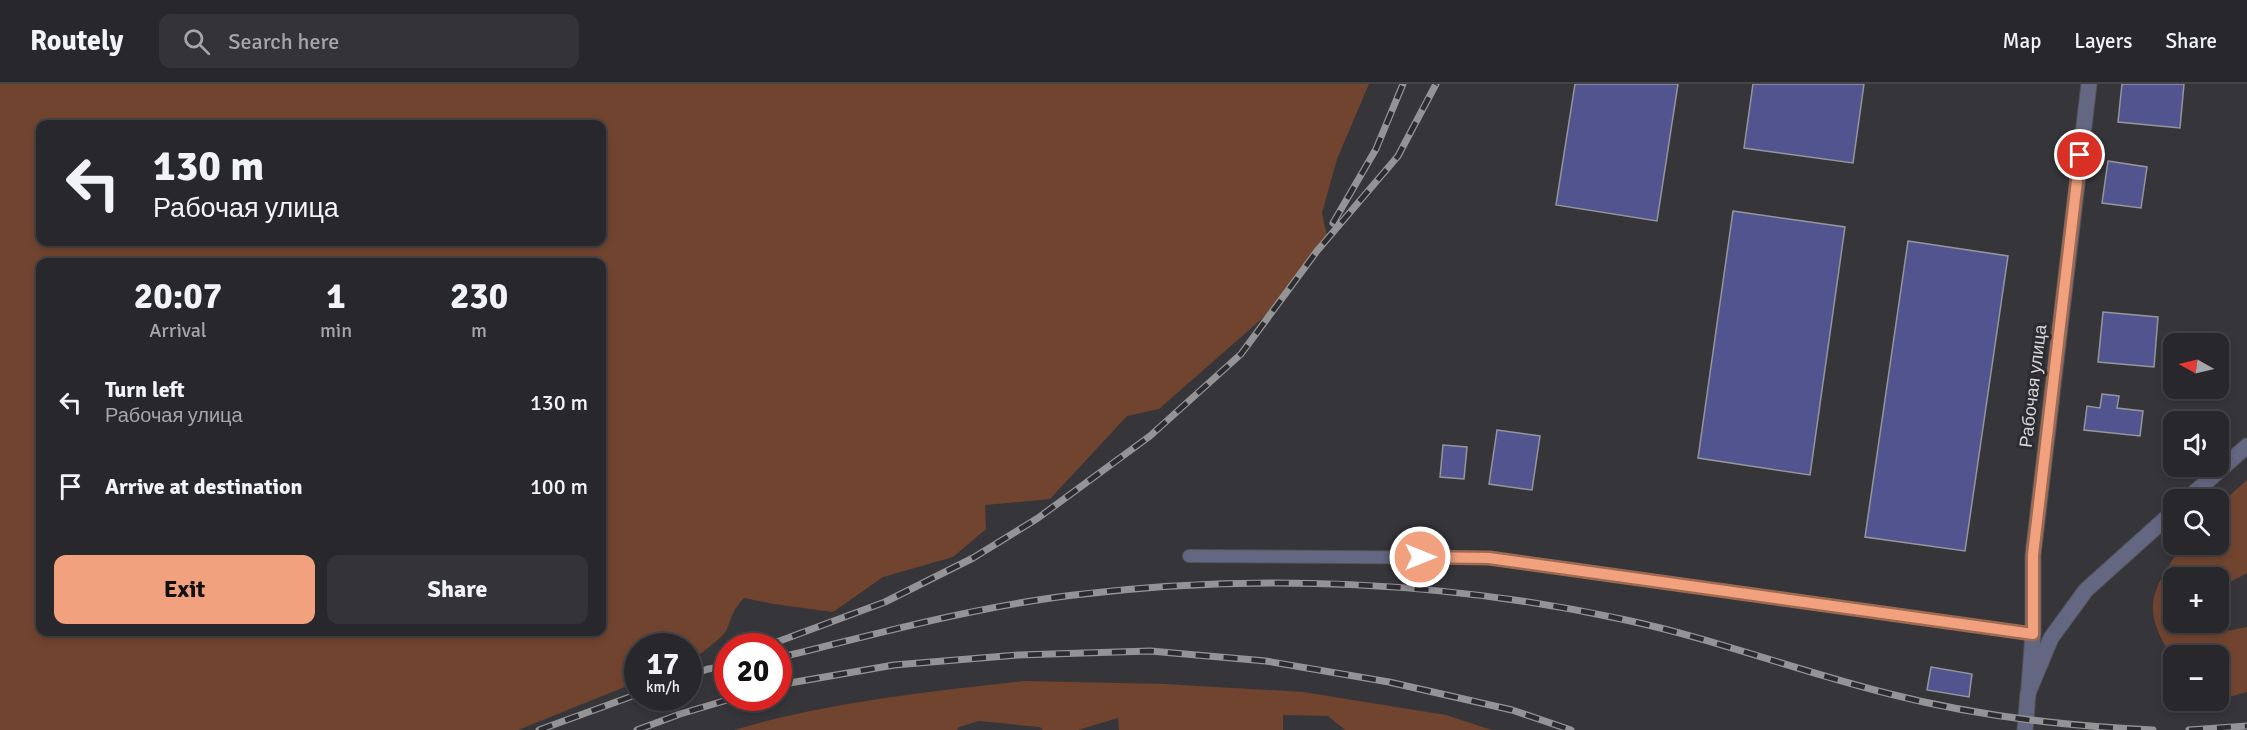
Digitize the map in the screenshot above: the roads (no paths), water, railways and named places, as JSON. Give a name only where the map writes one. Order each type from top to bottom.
[{"type":"street","name":"Рабочая улица","points":[[2025,730],[2033,634],[2033,555],[2089,84]]},
{"type":"street","points":[[2198,489],[2247,446]]},
{"type":"street","name":"Рабочая улица","points":[[2028,693],[2051,638],[2086,590],[2163,521]]},
{"type":"lane","points":[[1189,556],[1489,558],[2033,634]]},
{"type":"railway","points":[[1333,223],[1376,149],[1403,84]]},
{"type":"railway","points":[[792,636],[885,602],[973,558],[1038,518],[1150,436],[1241,354],[1317,251],[1398,156],[1436,84]]},
{"type":"railway","points":[[792,655],[962,614],[1074,595],[1212,584],[1351,585],[1420,589],[1558,607],[1659,628],[1922,702],[2020,719],[2153,730]]},
{"type":"railway","points":[[792,683],[894,665],[1018,655],[1150,651],[1266,661],[1389,682],[1512,710],[1571,730]]},
{"type":"railway","points":[[702,671],[714,668]]},
{"type":"railway","points":[[539,730],[624,699]]},
{"type":"railway","points":[[637,730],[714,704]]},
{"type":"railway","points":[[2189,730],[2247,726]]}]
